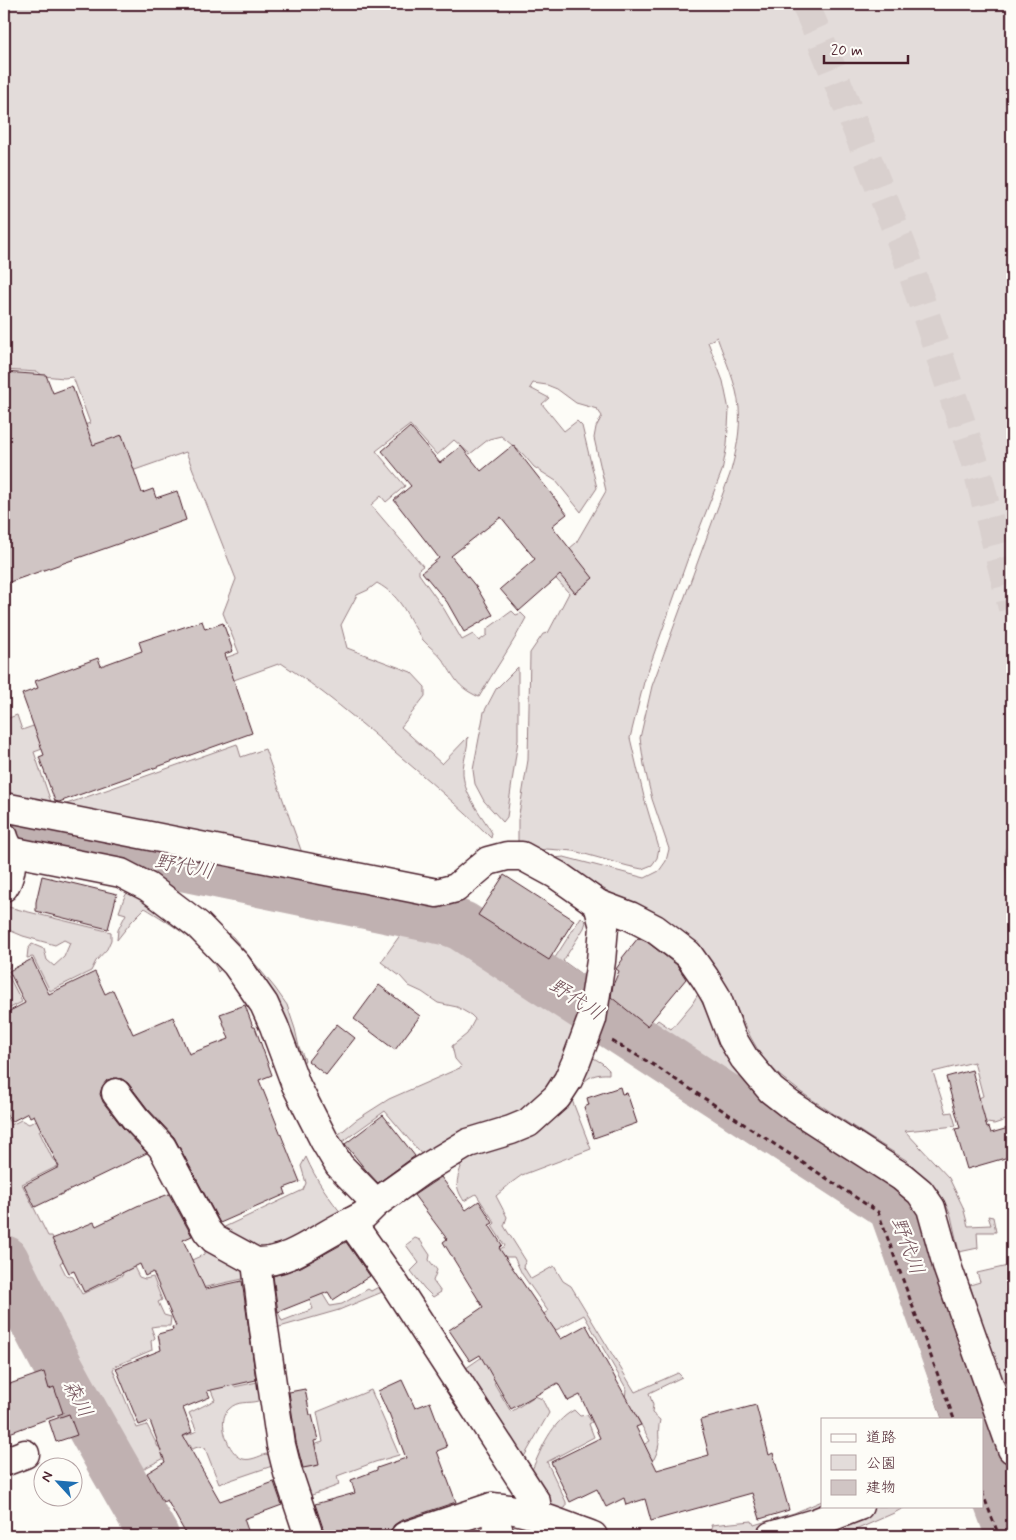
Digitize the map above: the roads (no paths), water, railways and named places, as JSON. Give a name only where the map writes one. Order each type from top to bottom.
[{"type":"street","points":[[4,807],[124,853],[148,887],[198,925],[236,964],[264,1004],[296,1084],[339,1166],[376,1203]]},
{"type":"street","points":[[4,887],[7,883],[12,863],[6,843],[124,853],[437,893],[456,888],[488,861],[508,856],[522,856],[557,875],[598,904],[630,916],[654,929],[688,954],[716,996],[732,1038],[744,1058],[771,1090],[789,1104],[902,1177],[920,1192],[931,1208],[989,1425],[1012,1449]]},
{"type":"street","points":[[116,1093],[134,1118],[162,1147],[185,1193],[207,1231],[214,1239],[256,1262],[267,1262],[296,1253],[364,1215],[376,1203],[421,1171],[468,1144],[528,1123],[557,1096],[572,1071],[592,1018],[604,927],[598,904]]},
{"type":"street","points":[[351,1222],[392,1280],[536,1502],[536,1516]]},
{"type":"street","points":[[256,1262],[281,1446],[309,1536]]},
{"type":"street","points":[[492,1507],[500,1536]]},
{"type":"street","points":[[405,1536],[492,1507],[506,1508],[536,1516],[593,1536]]},
{"type":"street","points":[[771,1536],[815,1523],[854,1508]]},
{"type":"waterway","name":"野代川","points":[[4,833],[133,856],[449,921],[462,926],[893,1207],[969,1418]]},
{"type":"waterway","name":"森川","points":[[4,1260],[76,1399],[154,1536]]},
{"type":"waterway","name":"野代川","points":[[984,1462],[1011,1536]]},
{"type":"tunnel","points":[[805,4],[906,255],[976,466],[1012,608]]}]
